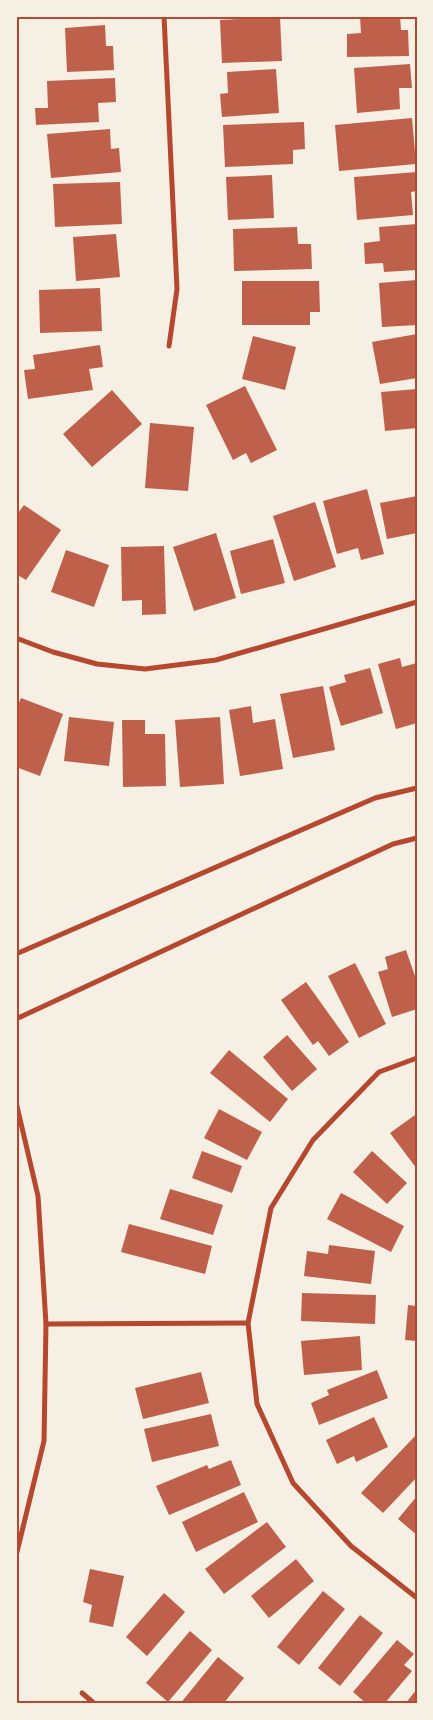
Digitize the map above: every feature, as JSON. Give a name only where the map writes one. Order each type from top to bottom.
[{"type":"street","points":[[164,16],[177,289],[169,346]]},
{"type":"street","points":[[16,638],[53,652],[97,664],[145,669],[216,660],[417,602]]},
{"type":"street","points":[[16,954],[375,798],[417,788]]},
{"type":"street","points":[[16,1018],[393,844],[417,838]]},
{"type":"street","points":[[417,1058],[379,1072],[313,1140],[271,1208],[248,1323],[257,1404],[293,1483],[351,1546],[417,1598]]},
{"type":"street","points":[[16,1102],[38,1196],[46,1324],[44,1441],[16,1556]]},
{"type":"street","points":[[46,1324],[248,1323]]},
{"type":"street","points":[[82,1693],[95,1704]]},
{"type":"building","points":[[360,16],[400,16],[401,30],[408,30],[409,56],[347,57],[347,34],[361,33]]},
{"type":"building","points":[[280,17],[282,61],[222,63],[220,20]]},
{"type":"building","points":[[105,25],[106,46],[113,46],[114,70],[67,72],[65,28]]},
{"type":"building","points":[[410,64],[412,88],[399,88],[400,109],[357,113],[354,68]]},
{"type":"building","points":[[276,69],[279,113],[222,117],[220,94],[228,93],[227,72]]},
{"type":"building","points":[[115,78],[116,102],[98,103],[99,122],[36,125],[35,108],[48,108],[47,81]]},
{"type":"building","points":[[412,118],[416,164],[339,171],[335,125]]},
{"type":"building","points":[[304,122],[305,149],[293,150],[293,164],[225,167],[223,125]]},
{"type":"building","points":[[110,129],[111,149],[119,148],[121,172],[51,178],[47,134]]},
{"type":"building","points":[[417,172],[417,191],[411,192],[413,215],[357,220],[354,177]]},
{"type":"building","points":[[272,175],[274,218],[228,220],[226,177]]},
{"type":"building","points":[[120,182],[122,224],[55,227],[53,184]]},
{"type":"building","points":[[417,224],[417,270],[384,272],[383,263],[365,264],[364,243],[380,241],[379,227]]},
{"type":"building","points":[[297,227],[298,244],[311,244],[312,269],[234,271],[233,229]]},
{"type":"building","points":[[116,234],[120,277],[76,281],[73,237]]},
{"type":"building","points":[[417,280],[417,325],[382,327],[379,283]]},
{"type":"building","points":[[242,281],[319,281],[320,312],[310,312],[310,325],[242,325]]},
{"type":"building","points":[[100,288],[102,331],[40,333],[39,290]]},
{"type":"building","points":[[417,334],[417,378],[380,384],[372,342]]},
{"type":"building","points":[[253,336],[296,347],[285,390],[242,379]]},
{"type":"building","points":[[100,345],[103,367],[89,369],[93,390],[28,399],[24,370],[35,369],[33,355]]},
{"type":"building","points":[[245,386],[277,450],[251,463],[246,453],[233,460],[206,405]]},
{"type":"building","points":[[417,389],[417,428],[385,431],[381,392]]},
{"type":"building","points":[[112,390],[142,424],[92,467],[63,434]]},
{"type":"building","points":[[150,423],[194,427],[188,491],[145,488]]},
{"type":"building","points":[[367,489],[384,554],[361,560],[358,548],[337,554],[323,501]]},
{"type":"building","points":[[417,496],[417,533],[387,539],[380,503]]},
{"type":"building","points":[[315,502],[336,567],[294,581],[273,516]]},
{"type":"building","points":[[24,505],[61,530],[26,580],[16,574],[16,516]]},
{"type":"building","points":[[216,533],[236,598],[194,611],[173,547]]},
{"type":"building","points":[[273,539],[285,583],[241,594],[230,551]]},
{"type":"building","points":[[164,546],[166,614],[142,615],[142,600],[122,601],[121,547]]},
{"type":"building","points":[[66,550],[109,565],[94,607],[51,592]]},
{"type":"building","points":[[400,658],[402,667],[417,663],[417,723],[396,729],[378,664]]},
{"type":"building","points":[[370,668],[383,713],[341,726],[329,687],[346,682],[344,675]]},
{"type":"building","points":[[323,686],[335,750],[293,758],[280,694]]},
{"type":"building","points":[[21,698],[63,714],[40,776],[16,767],[16,709]]},
{"type":"building","points":[[251,706],[253,723],[275,719],[283,769],[240,776],[229,710]]},
{"type":"building","points":[[69,717],[114,722],[109,766],[64,761]]},
{"type":"building","points":[[220,717],[224,784],[180,787],[175,720]]},
{"type":"building","points":[[122,720],[145,720],[145,734],[165,734],[166,786],[123,787]]},
{"type":"building","points":[[406,950],[417,982],[417,1009],[392,1017],[378,972],[388,969],[385,957]]},
{"type":"building","points":[[355,963],[386,1024],[359,1038],[328,976]]},
{"type":"building","points":[[306,982],[349,1042],[329,1056],[318,1041],[313,1045],[281,1000]]},
{"type":"building","points":[[287,1035],[317,1069],[292,1091],[263,1057]]},
{"type":"building","points":[[229,1050],[288,1099],[270,1122],[210,1073]]},
{"type":"building","points":[[219,1109],[262,1132],[247,1160],[204,1138]]},
{"type":"building","points":[[415,1115],[417,1117],[417,1169],[390,1133]]},
{"type":"building","points":[[202,1151],[242,1166],[232,1193],[192,1178]]},
{"type":"building","points":[[372,1151],[407,1183],[387,1204],[353,1172]]},
{"type":"building","points":[[170,1189],[223,1205],[213,1235],[160,1219]]},
{"type":"building","points":[[341,1193],[404,1226],[391,1252],[327,1219]]},
{"type":"building","points":[[129,1224],[212,1246],[205,1274],[121,1252]]},
{"type":"building","points":[[329,1245],[375,1251],[371,1284],[304,1276],[307,1251],[328,1254]]},
{"type":"building","points":[[302,1293],[376,1295],[375,1324],[301,1321]]},
{"type":"building","points":[[408,1305],[417,1306],[417,1341],[405,1340]]},
{"type":"building","points":[[360,1336],[362,1370],[304,1375],[301,1341]]},
{"type":"building","points":[[377,1370],[388,1398],[319,1425],[311,1403],[329,1395],[327,1390]]},
{"type":"building","points":[[201,1372],[209,1403],[143,1419],[135,1388]]},
{"type":"building","points":[[211,1414],[219,1446],[152,1462],[144,1429]]},
{"type":"building","points":[[374,1417],[388,1447],[356,1462],[354,1456],[337,1464],[326,1440]]},
{"type":"building","points":[[415,1436],[417,1438],[417,1477],[383,1513],[361,1493]]},
{"type":"building","points":[[231,1460],[241,1485],[169,1515],[156,1486],[207,1465],[209,1469]]},
{"type":"building","points":[[244,1492],[258,1522],[196,1552],[182,1522]]},
{"type":"building","points":[[417,1496],[417,1535],[398,1519]]},
{"type":"building","points":[[267,1522],[286,1547],[224,1594],[205,1569]]},
{"type":"building","points":[[296,1559],[314,1581],[269,1618],[251,1596]]},
{"type":"building","points":[[90,1569],[124,1576],[113,1627],[89,1622],[92,1605],[83,1602]]},
{"type":"building","points":[[323,1591],[345,1609],[299,1665],[277,1647]]},
{"type":"building","points":[[164,1593],[185,1612],[147,1656],[126,1637]]},
{"type":"building","points":[[360,1615],[383,1633],[340,1686],[318,1668]]},
{"type":"building","points":[[190,1631],[212,1650],[168,1702],[146,1683]]},
{"type":"building","points":[[397,1640],[414,1654],[404,1665],[412,1671],[384,1704],[367,1704],[353,1692]]},
{"type":"building","points":[[218,1657],[244,1678],[223,1704],[180,1704]]},
{"type":"building","points":[[417,1689],[417,1704],[405,1704]]}]
